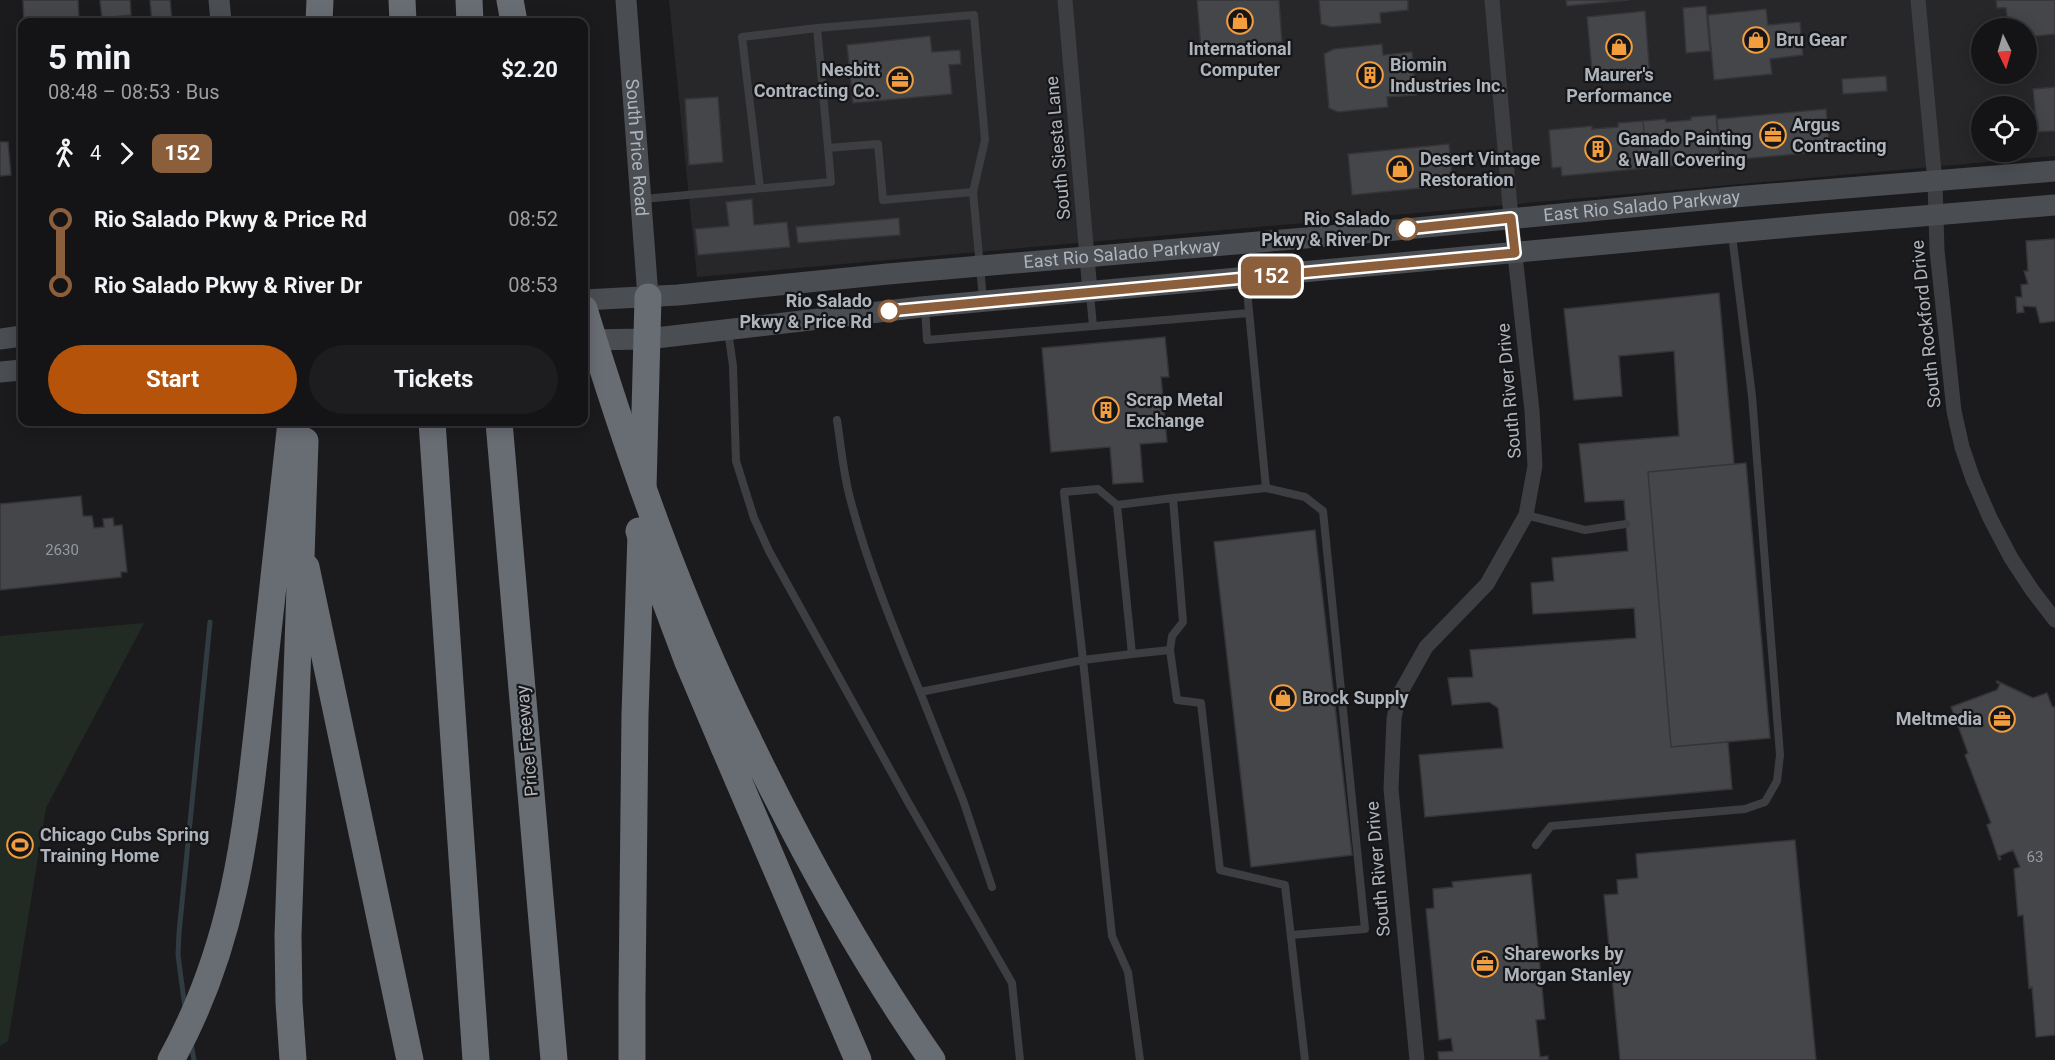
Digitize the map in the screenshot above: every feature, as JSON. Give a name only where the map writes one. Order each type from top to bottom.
[{"type":"highway","points":[[319,18],[320,0]]},
{"type":"highway","points":[[402,0],[403,18]]},
{"type":"highway","points":[[469,0],[470,18]]},
{"type":"highway","points":[[510,0],[513,18]]},
{"type":"highway","points":[[632,1060],[636,674],[648,297]]},
{"type":"highway","points":[[588,322],[619,421],[659,533],[704,643],[736,742],[858,1060]]},
{"type":"highway","points":[[588,367],[604,426],[642,539],[688,662],[868,960],[932,1060]]},
{"type":"highway","points":[[279,426],[340,736],[382,921],[410,1060]]},
{"type":"highway","points":[[171,1060],[207,984],[236,887],[245,834],[291,426]]},
{"type":"highway","points":[[293,1060],[288,936],[306,426]]},
{"type":"highway","points":[[432,426],[476,1060]]},
{"type":"highway","name":"Price Freeway","points":[[499,426],[554,1060]]},
{"type":"main road","points":[[219,0],[221,18]]},
{"type":"main road","name":"South Price Road","points":[[626,0],[648,297]]},
{"type":"main road","name":"East Rio Salado Parkway","points":[[588,300],[648,297],[1734,197],[2055,171]]},
{"type":"main road","name":"East Rio Salado Parkway","points":[[588,340],[647,339],[925,307],[2055,205]]},
{"type":"main road","points":[[0,339],[18,337]]},
{"type":"main road","points":[[0,372],[18,370]]},
{"type":"street","name":"South Siesta Lane","points":[[1065,0],[1090,292]]},
{"type":"street","name":"South River Drive","points":[[1417,1060],[1390,789],[1394,719],[1398,697],[1425,647],[1487,584],[1526,515],[1535,466],[1532,411],[1511,218],[1492,0]]},
{"type":"street","name":"South Rockford Drive","points":[[1918,0],[1935,182],[1937,250],[1954,411],[1962,447],[1990,518],[2011,558],[2055,620]]},
{"type":"lane","points":[[760,188],[742,37],[817,28],[974,15],[986,140],[974,192],[984,302]]},
{"type":"lane","points":[[641,199],[831,182],[817,28]]},
{"type":"lane","points":[[828,148],[878,144],[883,200],[974,192]]},
{"type":"lane","points":[[1536,845],[1551,826],[1745,809],[1765,802],[1777,781],[1780,755],[1764,532],[1752,396],[1732,233]]},
{"type":"lane","points":[[1246,278],[1266,488]]},
{"type":"lane","points":[[1090,292],[1093,326]]},
{"type":"lane","points":[[925,307],[927,340],[1249,313]]},
{"type":"lane","points":[[727,329],[732,366],[736,461],[754,519],[769,551],[908,802],[1012,983],[1020,1060]]},
{"type":"lane","points":[[837,420],[850,497],[900,645],[963,800],[992,886]]},
{"type":"lane","points":[[1117,505],[1266,488],[1305,497],[1323,511],[1365,929],[1291,935]]},
{"type":"lane","points":[[1132,654],[1117,505],[1098,489],[1064,492],[1112,936],[1128,972],[1140,1060]]},
{"type":"lane","points":[[1173,498],[1183,622],[1172,636],[1170,650],[1177,700],[1201,703],[1220,870],[1285,885],[1305,1060]]},
{"type":"lane","points":[[1526,515],[1585,530],[1626,524]]},
{"type":"lane","points":[[920,692],[1083,660],[1170,650]]},
{"type":"shaded area","points":[[669,0],[2055,0],[2055,156],[2037,158],[2037,96],[1971,96],[1971,162],[1988,162],[697,277]]},
{"type":"shaded area","name":"Chicago Cubs Spring Training Home","points":[[144,623],[46,808],[8,1041],[0,1046],[0,636]]},
{"type":"building","points":[[23,0],[78,0],[79,18],[24,18]]},
{"type":"building","points":[[100,0],[130,0],[131,15],[102,18]]},
{"type":"building","points":[[150,0],[170,0],[172,18],[152,18]]},
{"type":"building","name":"International Computer","points":[[1197,0],[1279,0],[1282,42],[1201,49]]},
{"type":"building","points":[[1319,0],[1408,0],[1408,10],[1380,13],[1381,23],[1331,27],[1321,24]]},
{"type":"building","points":[[1566,0],[1629,0],[1567,6]]},
{"type":"building","points":[[1996,0],[2055,0],[2055,34],[2037,36],[2037,18],[2007,18],[2006,8],[1997,8]]},
{"type":"building","points":[[1706,6],[1710,51],[1686,53],[1683,8]]},
{"type":"building","name":"Bru Gear","points":[[1766,9],[1768,25],[1800,22],[1803,55],[1770,59],[1772,74],[1714,80],[1708,15]]},
{"type":"building","name":"Maurer's Performance","points":[[1645,11],[1650,77],[1593,82],[1587,17]]},
{"type":"building","name":"Nesbitt Contracting Co.","points":[[930,36],[932,52],[960,50],[961,64],[949,65],[952,94],[853,103],[847,45]]},
{"type":"building","name":"Biomin Industries Inc.","points":[[1382,44],[1383,55],[1412,52],[1416,95],[1387,97],[1388,107],[1338,112],[1329,108],[1324,54],[1334,49]]},
{"type":"building","points":[[1886,76],[1887,91],[1843,94],[1842,79]]},
{"type":"building","points":[[2055,87],[2055,131],[2037,132],[2037,96],[2034,96],[2033,89]]},
{"type":"building","points":[[718,97],[723,162],[689,165],[685,99]]},
{"type":"building","name":"Argus Contracting","points":[[1826,109],[1830,151],[1721,161],[1717,119]]},
{"type":"building","points":[[1716,115],[1720,162],[1647,168],[1643,121],[1691,120],[1691,117]]},
{"type":"building","name":"Ganado Painting & Wall Covering","points":[[1643,121],[1647,168],[1562,176],[1561,167],[1552,168],[1549,130],[1592,126],[1592,129],[1618,127],[1618,123]]},
{"type":"building","points":[[0,142],[8,142],[11,175],[0,176]]},
{"type":"building","name":"Desert Vintage Restoration","points":[[1449,144],[1453,185],[1352,195],[1348,154]]},
{"type":"building","points":[[752,199],[754,225],[787,222],[790,247],[698,255],[695,229],[729,226],[726,202]]},
{"type":"building","points":[[899,218],[900,235],[798,243],[796,227]]},
{"type":"building","points":[[2055,239],[2055,321],[2040,323],[2036,307],[2023,306],[2024,312],[2017,313],[2016,297],[2022,297],[2021,285],[2028,284],[2024,271],[2028,271],[2026,241]]},
{"type":"building","points":[[1719,293],[1734,464],[1648,472],[1671,747],[1728,742],[1732,789],[1425,817],[1419,755],[1503,748],[1498,708],[1489,702],[1452,705],[1448,678],[1473,677],[1470,650],[1636,638],[1634,608],[1533,614],[1531,583],[1554,581],[1552,558],[1628,551],[1624,500],[1585,502],[1579,444],[1679,436],[1674,351],[1619,356],[1622,396],[1574,400],[1564,309]]},
{"type":"building","name":"Scrap Metal Exchange","points":[[1165,337],[1169,377],[1161,377],[1167,442],[1140,444],[1143,482],[1113,484],[1110,447],[1051,452],[1042,348]]},
{"type":"building","points":[[1746,463],[1770,738],[1671,747],[1648,472]]},
{"type":"building","points":[[81,496],[83,516],[92,516],[94,528],[104,527],[103,519],[113,518],[114,526],[122,525],[127,572],[121,572],[121,577],[0,590],[0,504]]},
{"type":"building","name":"Brock Supply","points":[[1315,530],[1352,855],[1251,867],[1214,542]]},
{"type":"building","points":[[1997,681],[2033,698],[2047,693],[2055,708],[2055,1035],[2036,1037],[2023,915],[2018,916],[2014,869],[2020,867],[2013,850],[1999,856],[2001,859],[1999,860],[1987,825],[1991,823],[1965,755],[1968,753],[1951,707],[1997,690],[2000,684]]},
{"type":"building","points":[[1795,840],[1816,1060],[1620,1060],[1604,895],[1618,894],[1617,880],[1638,878],[1636,854]]},
{"type":"building","name":"Shareworks by Morgan Stanley","points":[[1531,874],[1545,1019],[1536,1020],[1540,1057],[1548,1056],[1548,1060],[1439,1060],[1438,1052],[1453,1051],[1451,1038],[1439,1040],[1426,909],[1434,908],[1433,889],[1453,887],[1452,882]]},
{"type":"waterway","points":[[185,1008],[178,955],[179,933],[210,622]]},
{"type":"waterway","points":[[191,1044],[194,1060]]},
{"type":"bus line","name":"152","points":[[889,311],[1515,253],[1511,218],[1407,229]]},
{"type":"place","name":"International Computer","points":[[1240,21]]},
{"type":"place","name":"Bru Gear","points":[[1756,40]]},
{"type":"place","name":"Maurer's Performance","points":[[1619,47]]},
{"type":"place","name":"Biomin Industries Inc.","points":[[1370,75]]},
{"type":"place","name":"Nesbitt Contracting Co.","points":[[900,80]]},
{"type":"place","name":"Argus Contracting","points":[[1773,135]]},
{"type":"place","name":"Ganado Painting & Wall Covering","points":[[1598,149]]},
{"type":"place","name":"Desert Vintage Restoration","points":[[1400,169]]},
{"type":"place","name":"Rio Salado Pkwy & River Dr","points":[[1407,229]]},
{"type":"place","name":"Rio Salado Pkwy & Price Rd","points":[[889,311]]},
{"type":"place","name":"Scrap Metal Exchange","points":[[1106,410]]},
{"type":"place","name":"Brock Supply","points":[[1283,698]]},
{"type":"place","name":"Meltmedia","points":[[2002,719]]},
{"type":"place","name":"Chicago Cubs Spring Training Home","points":[[20,845]]},
{"type":"place","name":"Shareworks by Morgan Stanley","points":[[1485,964]]}]
